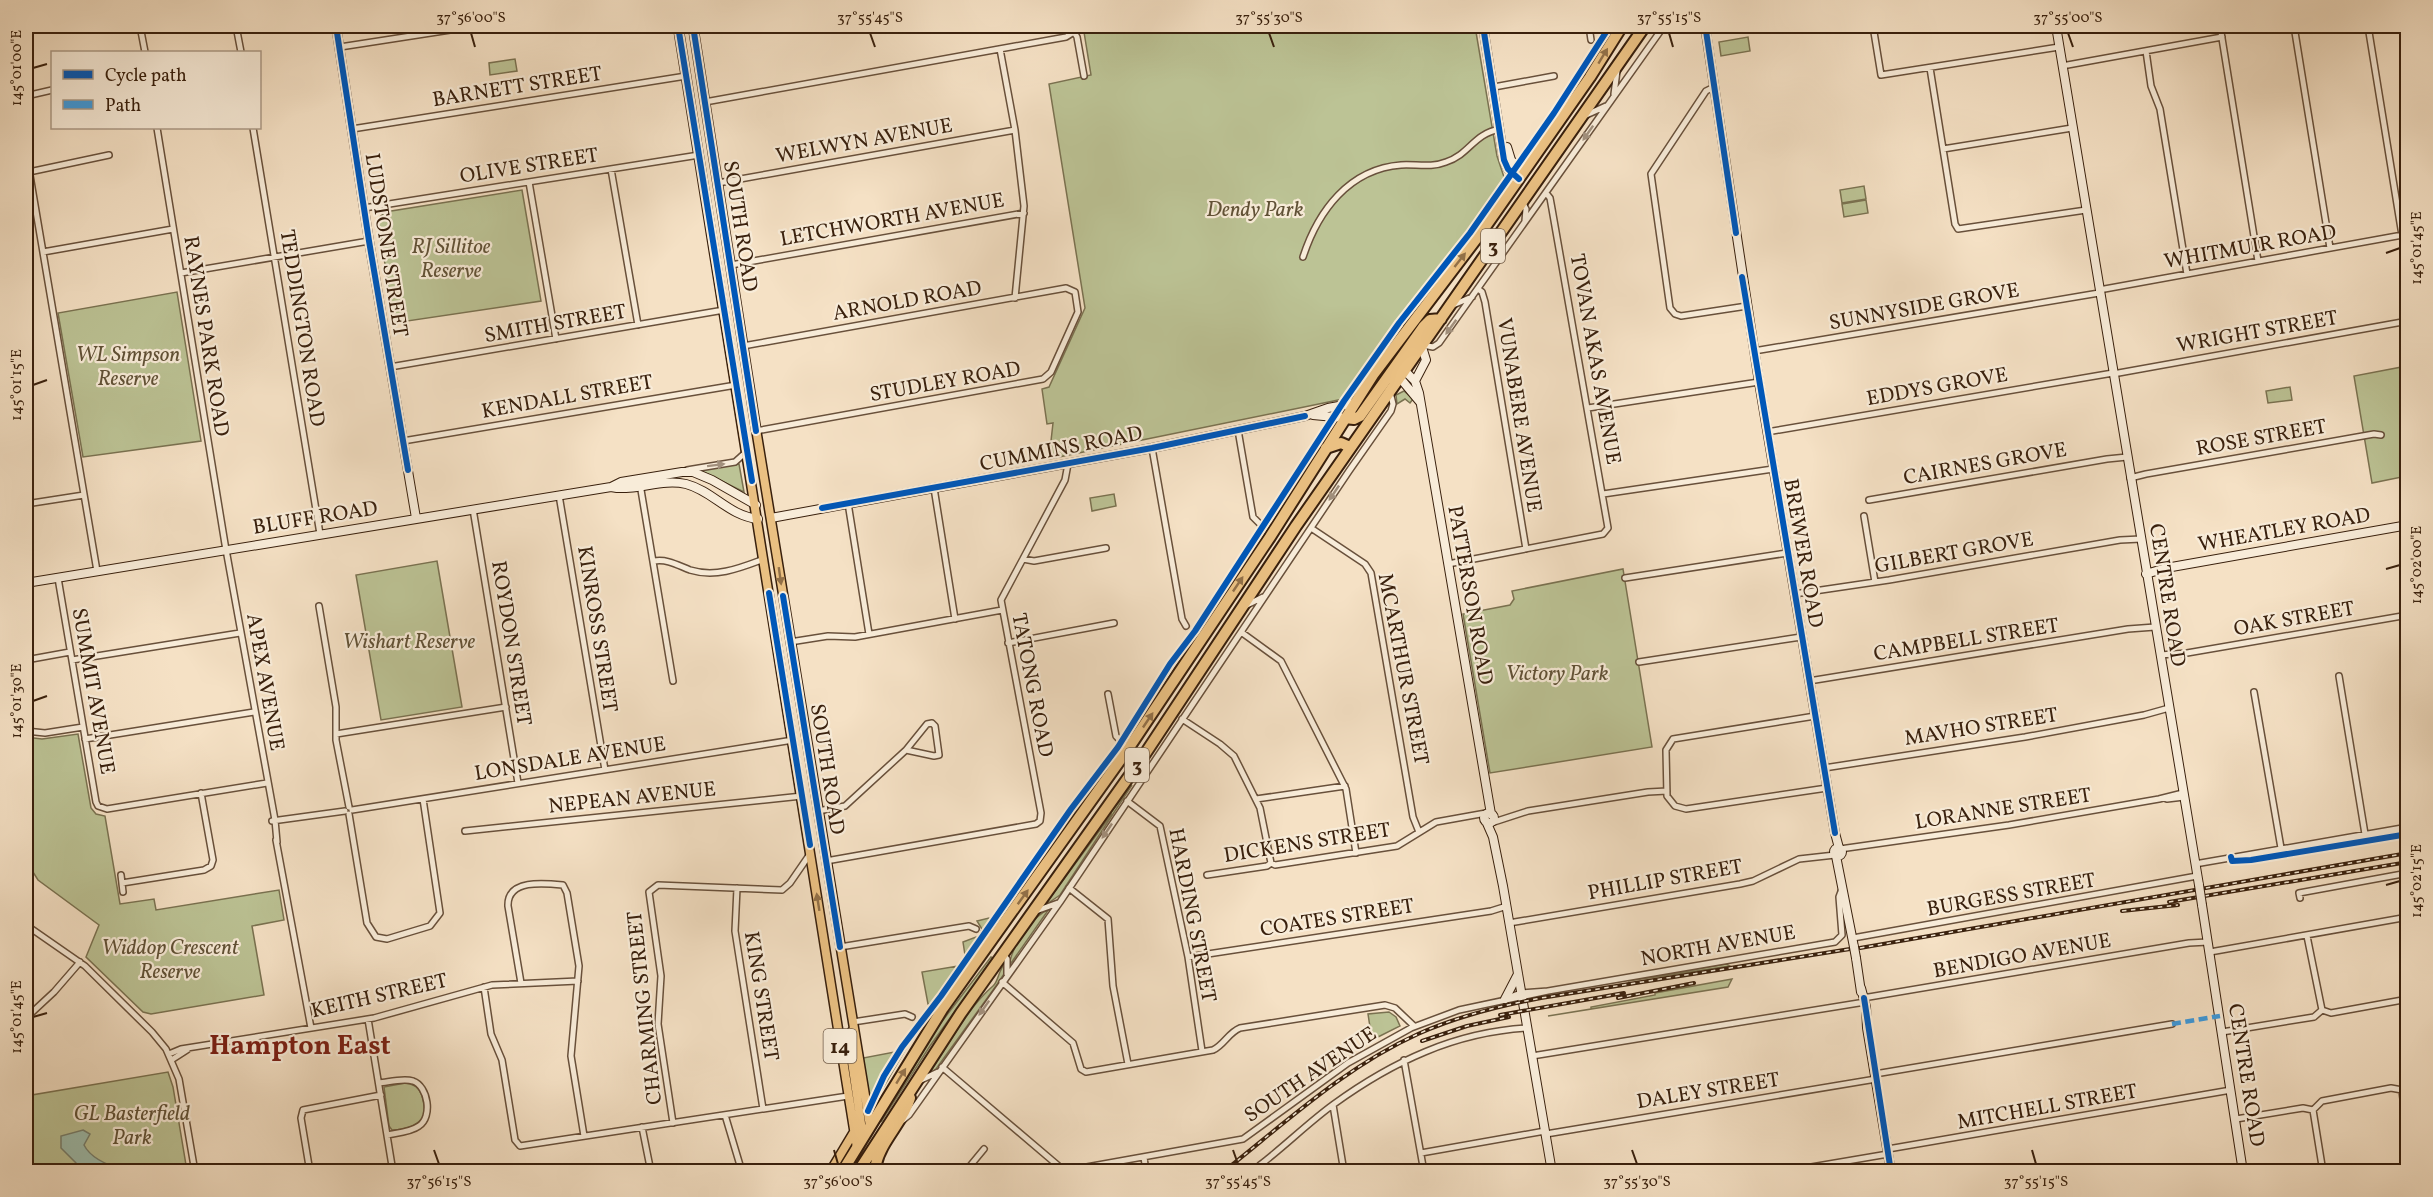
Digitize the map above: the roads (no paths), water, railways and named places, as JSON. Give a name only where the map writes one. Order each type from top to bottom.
[{"type":"highway","name":"3","points":[[867,1168],[874,1146],[913,1085],[1135,768],[1350,447],[1390,392],[1399,370],[1422,346],[1646,26]]},
{"type":"highway","name":"3","points":[[842,1172],[857,1148],[859,1135],[870,1126],[944,1008],[1128,749],[1386,356],[1543,146],[1621,28]]},
{"type":"highway","points":[[1543,146],[1550,150],[1559,150]]},
{"type":"highway","points":[[1521,176],[1535,185]]},
{"type":"highway","points":[[1499,207],[1512,200],[1523,203]]},
{"type":"highway","points":[[1345,418],[1354,419],[1360,416],[1399,370],[1430,320],[1441,319]]},
{"type":"highway","points":[[1386,356],[1399,370]]},
{"type":"highway","points":[[1326,448],[1341,443],[1350,447]]},
{"type":"highway","points":[[1206,633],[1219,642]]},
{"type":"highway","points":[[989,944],[1003,954]]},
{"type":"highway","points":[[867,1168],[901,1120],[913,1085]]},
{"type":"highway","name":"SOUTH ROAD","points":[[870,1126],[874,1146]]},
{"type":"highway","points":[[859,1135],[867,1168]]},
{"type":"highway","points":[[857,1148],[867,1168]]},
{"type":"main road","name":"SOUTH ROAD","points":[[678,26],[825,950],[846,1053],[848,1096],[859,1135]]},
{"type":"main road","name":"SOUTH ROAD","points":[[693,26],[756,431],[773,515],[790,642],[870,1126]]},
{"type":"main road","points":[[699,155],[713,153]]},
{"type":"main road","points":[[736,385],[749,383]]},
{"type":"main road","points":[[749,467],[762,465]]},
{"type":"main road","points":[[756,505],[773,515]]},
{"type":"main road","points":[[758,519],[773,515]]},
{"type":"main road","points":[[793,740],[806,738]]},
{"type":"main road","points":[[825,950],[840,947]]},
{"type":"main road","points":[[830,1172],[859,1135],[856,1088],[846,1053],[853,1023]]},
{"type":"main road","points":[[848,1096],[856,1088]]},
{"type":"street","points":[[140,26],[144,51]]},
{"type":"street","points":[[236,26],[241,51]]},
{"type":"street","name":"LUDSTONE STREET","points":[[336,26],[369,242],[416,518]]},
{"type":"street","points":[[340,47],[476,26]]},
{"type":"street","points":[[705,102],[1066,37],[1074,32],[1076,26]]},
{"type":"street","points":[[1483,26],[1506,164],[1511,173],[1521,176]]},
{"type":"street","points":[[1589,26],[1591,40]]},
{"type":"street","points":[[1399,370],[1415,381],[1426,360],[1422,346],[1437,346],[1664,26]]},
{"type":"street","name":"BREWER ROAD","points":[[1705,26],[1767,432],[1891,1172]]},
{"type":"street","points":[[1874,26],[1881,75],[2059,47]]},
{"type":"street","name":"CENTRE ROAD","points":[[2056,26],[2208,940],[2243,1169]]},
{"type":"street","points":[[2220,26],[2258,261]]},
{"type":"street","points":[[2294,26],[2330,248]]},
{"type":"street","points":[[2368,26],[2405,234]]},
{"type":"street","points":[[1074,32],[1077,37],[1084,76]]},
{"type":"street","points":[[2062,66],[2222,37]]},
{"type":"street","points":[[1000,49],[1015,130],[1024,213],[1015,298]]},
{"type":"street","points":[[2146,51],[2151,86],[2160,109],[2187,274]]},
{"type":"street","points":[[1611,101],[1617,66]]},
{"type":"street","points":[[1930,68],[1955,224],[1958,229],[2086,210]]},
{"type":"street","name":"BARNETT STREET","points":[[352,129],[686,76]]},
{"type":"street","points":[[1494,87],[1554,76]]},
{"type":"street","points":[[26,96],[51,90]]},
{"type":"street","points":[[1715,90],[1704,96],[1651,174],[1670,308],[1675,314],[1681,316],[1747,306]]},
{"type":"street","points":[[1582,117],[1611,101]]},
{"type":"street","points":[[1943,149],[2072,128]]},
{"type":"street","name":"RAYNES PARK ROAD","points":[[157,129],[226,550]]},
{"type":"street","name":"TEDDINGTON ROAD","points":[[253,129],[320,534]]},
{"type":"street","name":"WELWYN AVENUE","points":[[718,183],[1015,130]]},
{"type":"street","points":[[1303,257],[1316,225],[1329,204],[1356,181],[1375,171],[1394,166],[1432,166],[1445,163],[1463,153],[1484,133],[1501,130]]},
{"type":"street","points":[[26,152],[97,571]]},
{"type":"street","points":[[29,172],[109,155]]},
{"type":"street","name":"OLIVE STREET","points":[[364,208],[699,155]]},
{"type":"street","points":[[611,169],[638,325]]},
{"type":"street","points":[[529,182],[556,339]]},
{"type":"street","name":"TOVAN AKAS AVENUE","points":[[1526,549],[1607,531],[1608,523],[1550,198],[1546,193]]},
{"type":"street","points":[[1523,203],[1527,212],[1525,224]]},
{"type":"street","name":"LETCHWORTH AVENUE","points":[[731,265],[1024,213]]},
{"type":"street","points":[[43,252],[173,229]]},
{"type":"street","name":"WHITMUIR ROAD","points":[[2099,291],[2405,234]]},
{"type":"street","points":[[181,273],[369,242]]},
{"type":"street","name":"ARNOLD ROAD","points":[[743,346],[1066,288],[1075,292]]},
{"type":"street","name":"VUNABERE AVENUE","points":[[1478,289],[1482,292],[1485,302],[1526,549]]},
{"type":"street","name":"SUNNYSIDE GROVE","points":[[1754,351],[2099,291]]},
{"type":"street","name":"STUDLEY ROAD","points":[[756,431],[1047,378],[1078,309],[1075,292]]},
{"type":"street","points":[[1450,307],[1473,296]]},
{"type":"street","name":"SMITH STREET","points":[[390,367],[724,310]]},
{"type":"street","name":"WRIGHT STREET","points":[[2113,374],[2408,321]]},
{"type":"street","name":"PATTERSON ROAD","points":[[1399,370],[1420,402]]},
{"type":"street","name":"EDDYS GROVE","points":[[1767,432],[2113,374]]},
{"type":"street","name":"PATTERSON ROAD","points":[[1415,381],[1487,793],[1487,817],[1507,908],[1552,1172]]},
{"type":"street","points":[[1588,408],[1759,382]]},
{"type":"street","name":"KENDALL STREET","points":[[403,441],[736,385]]},
{"type":"street","points":[[901,1120],[907,1118],[1060,902],[1392,409],[1390,392]]},
{"type":"street","name":"CUMMINS ROAD","points":[[773,515],[1152,448],[1305,416],[1325,408],[1355,403]]},
{"type":"street","name":"CUMMINS ROAD","points":[[1305,416],[1345,418]]},
{"type":"street","points":[[1238,430],[1253,518],[1260,524]]},
{"type":"street","name":"ROSE STREET","points":[[2130,476],[2373,434],[2381,435]]},
{"type":"street","points":[[1349,471],[1350,447]]},
{"type":"street","points":[[1152,448],[1182,619],[1186,626]]},
{"type":"street","name":"BLUFF ROAD","points":[[26,583],[559,495],[611,487],[621,489],[680,472],[735,462],[741,459],[747,451]]},
{"type":"street","name":"CAIRNES GROVE","points":[[1869,500],[2127,455]]},
{"type":"street","name":"TATONG ROAD","points":[[826,861],[1036,824],[1040,820],[1039,802],[1001,598],[1065,480],[1068,464]]},
{"type":"street","points":[[1603,495],[1773,468]]},
{"type":"street","name":"BLUFF ROAD","points":[[680,472],[701,475],[756,505]]},
{"type":"street","points":[[640,483],[673,681]]},
{"type":"street","name":"BLUFF ROAD","points":[[640,483],[687,484],[705,492],[737,514],[758,519]]},
{"type":"street","points":[[934,488],[955,619]]},
{"type":"street","points":[[26,504],[84,495]]},
{"type":"street","name":"KINROSS STREET","points":[[559,495],[605,770]]},
{"type":"street","points":[[848,503],[869,634]]},
{"type":"street","name":"ROYDON STREET","points":[[473,509],[518,783]]},
{"type":"street","points":[[1864,516],[1875,582]]},
{"type":"street","name":"WHEATLEY ROAD","points":[[2146,572],[2408,525]]},
{"type":"street","name":"MCARTHUR STREET","points":[[1311,528],[1365,564],[1371,573],[1413,810],[1422,831]]},
{"type":"street","name":"GILBERT GROVE","points":[[1794,594],[2140,537]]},
{"type":"street","points":[[1023,559],[1034,561],[1106,548]]},
{"type":"street","points":[[1448,564],[1526,549]]},
{"type":"street","name":"APEX AVENUE","points":[[226,550],[309,1029]]},
{"type":"street","points":[[1625,578],[1787,553]]},
{"type":"street","points":[[654,561],[668,561],[690,570],[712,573],[727,572],[764,559]]},
{"type":"street","name":"SUMMIT AVENUE","points":[[58,578],[96,802],[101,808],[107,809],[201,794]]},
{"type":"street","points":[[1243,607],[1265,596]]},
{"type":"street","points":[[319,606],[336,711],[336,734],[367,923],[373,934],[387,939],[430,926],[440,913],[423,799]]},
{"type":"street","points":[[790,642],[828,636],[851,637],[1002,610]]},
{"type":"street","name":"OAK STREET","points":[[2161,658],[2408,615]]},
{"type":"street","points":[[1008,643],[1114,623]]},
{"type":"street","name":"CAMPBELL STREET","points":[[1809,681],[2155,625]]},
{"type":"street","points":[[1241,632],[1281,661],[1345,786],[1356,853]]},
{"type":"street","points":[[72,660],[240,633]]},
{"type":"street","points":[[1639,662],[1801,637]]},
{"type":"street","points":[[1219,642],[1224,657]]},
{"type":"street","points":[[26,660],[70,652]]},
{"type":"street","points":[[2339,676],[2365,834]]},
{"type":"street","points":[[2254,692],[2281,848]]},
{"type":"street","points":[[1108,694],[1116,736],[1128,749]]},
{"type":"street","points":[[336,734],[506,706]]},
{"type":"street","name":"MAVHO STREET","points":[[1824,768],[2169,711]]},
{"type":"street","points":[[85,739],[254,712]]},
{"type":"street","points":[[1815,716],[1676,737],[1667,747],[1667,788],[1671,802],[1677,808],[1686,809],[1827,788]]},
{"type":"street","points":[[1182,719],[1232,753],[1261,810],[1271,863]]},
{"type":"street","points":[[818,811],[845,806],[906,750],[927,724],[934,723],[939,755],[906,750]]},
{"type":"street","points":[[26,731],[45,733],[83,727]]},
{"type":"street","points":[[1156,737],[1175,730]]},
{"type":"street","name":"LONSDALE AVENUE","points":[[273,821],[349,811],[793,740]]},
{"type":"street","points":[[1133,792],[1135,768]]},
{"type":"street","points":[[122,884],[211,867],[213,860],[201,794],[267,783]]},
{"type":"street","points":[[1256,800],[1345,786]]},
{"type":"street","name":"DICKENS STREET","points":[[1207,875],[1267,866],[1271,863],[1275,865],[1399,846],[1436,822],[1528,811],[1667,788]]},
{"type":"street","name":"LORANNE STREET","points":[[1838,852],[2184,795]]},
{"type":"street","name":"NEPEAN AVENUE","points":[[465,831],[802,796]]},
{"type":"street","name":"HARDING STREET","points":[[1127,801],[1160,826],[1188,957],[1202,1051]]},
{"type":"street","points":[[2195,862],[2408,827]]},
{"type":"street","name":"PHILLIP STREET","points":[[1509,923],[1749,882],[1798,859],[1838,852]]},
{"type":"street","name":"CHARMING STREET","points":[[673,1123],[657,1022],[661,976],[649,892],[658,885],[773,891],[783,889],[811,854]]},
{"type":"street","points":[[2300,898],[2299,893],[2408,873]]},
{"type":"street","points":[[121,875],[123,892]]},
{"type":"street","name":"BURGESS STREET","points":[[1854,942],[2174,882],[2198,880]]},
{"type":"street","points":[[521,983],[508,906],[509,896],[516,888],[534,884],[560,885],[566,888],[579,962],[571,1056],[584,1136]]},
{"type":"street","name":"KING STREET","points":[[737,888],[735,931],[763,1109]]},
{"type":"street","points":[[1069,888],[1108,919],[1113,986],[1126,1065]]},
{"type":"street","name":"NORTH AVENUE","points":[[1412,1027],[1459,1010],[1522,995],[1837,941],[1842,934],[1839,897],[1843,888]]},
{"type":"street","points":[[1032,913],[1060,902]]},
{"type":"street","name":"COATES STREET","points":[[1188,957],[1507,908]]},
{"type":"street","points":[[2210,954],[2408,917]]},
{"type":"street","points":[[26,925],[80,962],[152,1032],[171,1056],[180,1079],[195,1172]]},
{"type":"street","points":[[840,947],[969,926],[976,929]]},
{"type":"street","points":[[2307,936],[2322,1010]]},
{"type":"street","name":"BENDIGO AVENUE","points":[[1533,1058],[2208,940]]},
{"type":"street","points":[[1003,954],[1008,960],[1007,976]]},
{"type":"street","points":[[26,1018],[54,992],[80,962]]},
{"type":"street","points":[[1504,999],[1518,974]]},
{"type":"street","name":"KEITH STREET","points":[[171,1056],[188,1049],[368,1019],[484,987],[578,981]]},
{"type":"street","points":[[1002,982],[1073,1043],[1081,1069],[1084,1071],[1218,1047],[1232,1032],[1245,1027],[1385,1005],[1392,1006],[1400,1012],[1412,1027]]},
{"type":"street","points":[[484,987],[491,1034],[502,1057],[515,1140],[518,1145],[848,1096]]},
{"type":"street","points":[[2322,1010],[2331,1013],[2408,999]]},
{"type":"street","points":[[2223,1034],[2314,1017],[2322,1010]]},
{"type":"street","points":[[853,1023],[905,1014],[912,1017]]},
{"type":"street","points":[[368,1019],[393,1172]]},
{"type":"street","name":"DALEY STREET","points":[[1421,1153],[2172,1024]]},
{"type":"street","points":[[1257,1169],[1333,1105],[1404,1060],[1463,1037],[1527,1026]]},
{"type":"street","name":"SOUTH AVENUE","points":[[941,1069],[1065,1170],[1246,1137],[1348,1063],[1412,1027]]},
{"type":"street","points":[[1404,1060],[1424,1172]]},
{"type":"street","points":[[913,1085],[941,1069]]},
{"type":"street","points":[[379,1083],[412,1081],[420,1086],[425,1097],[427,1116],[422,1124],[414,1129],[387,1135]]},
{"type":"street","points":[[2408,1082],[2402,1090],[2408,1143]]},
{"type":"street","points":[[2313,1110],[2322,1101],[2391,1088],[2402,1090]]},
{"type":"street","name":"MITCHELL STREET","points":[[1782,1172],[2231,1091]]},
{"type":"street","points":[[310,1172],[302,1118],[303,1110],[381,1095]]},
{"type":"street","points":[[1333,1105],[1344,1172]]},
{"type":"street","points":[[2236,1119],[2304,1108],[2313,1110]]},
{"type":"street","points":[[2313,1110],[2323,1172]]},
{"type":"street","points":[[725,1115],[742,1172]]},
{"type":"street","points":[[631,1171],[651,1167],[644,1127]]},
{"type":"street","points":[[965,1172],[984,1149]]},
{"type":"street","points":[[1144,1157],[1146,1172]]},
{"type":"street","points":[[2218,1171],[2243,1169]]},
{"type":"railway","points":[[1860,948],[2408,853]]},
{"type":"railway","points":[[2169,902],[2408,862]]},
{"type":"railway","points":[[2122,911],[2178,905]]},
{"type":"railway","points":[[1223,1172],[1341,1079],[1391,1047],[1448,1022],[1494,1008],[1541,998],[1850,949]]},
{"type":"railway","points":[[1618,998],[1694,983]]},
{"type":"railway","points":[[1500,1015],[1624,993]]},
{"type":"railway","points":[[1422,1041],[1467,1026],[1509,1017]]},
{"type":"district","name":"Hampton East","points":[[300,1045]]},
{"type":"park label","name":"Dendy Park","points":[[1255,209]]},
{"type":"park label","name":"RJ Sillitoe Reserve","points":[[451,258]]},
{"type":"park label","name":"WL Simpson Reserve","points":[[128,366]]},
{"type":"park label","name":"Wishart Reserve","points":[[409,641]]},
{"type":"park label","name":"Victory Park","points":[[1557,673]]},
{"type":"park label","name":"Widdop Crescent Reserve","points":[[170,959]]},
{"type":"park label","name":"GL Basterfield Park","points":[[132,1125]]}]
